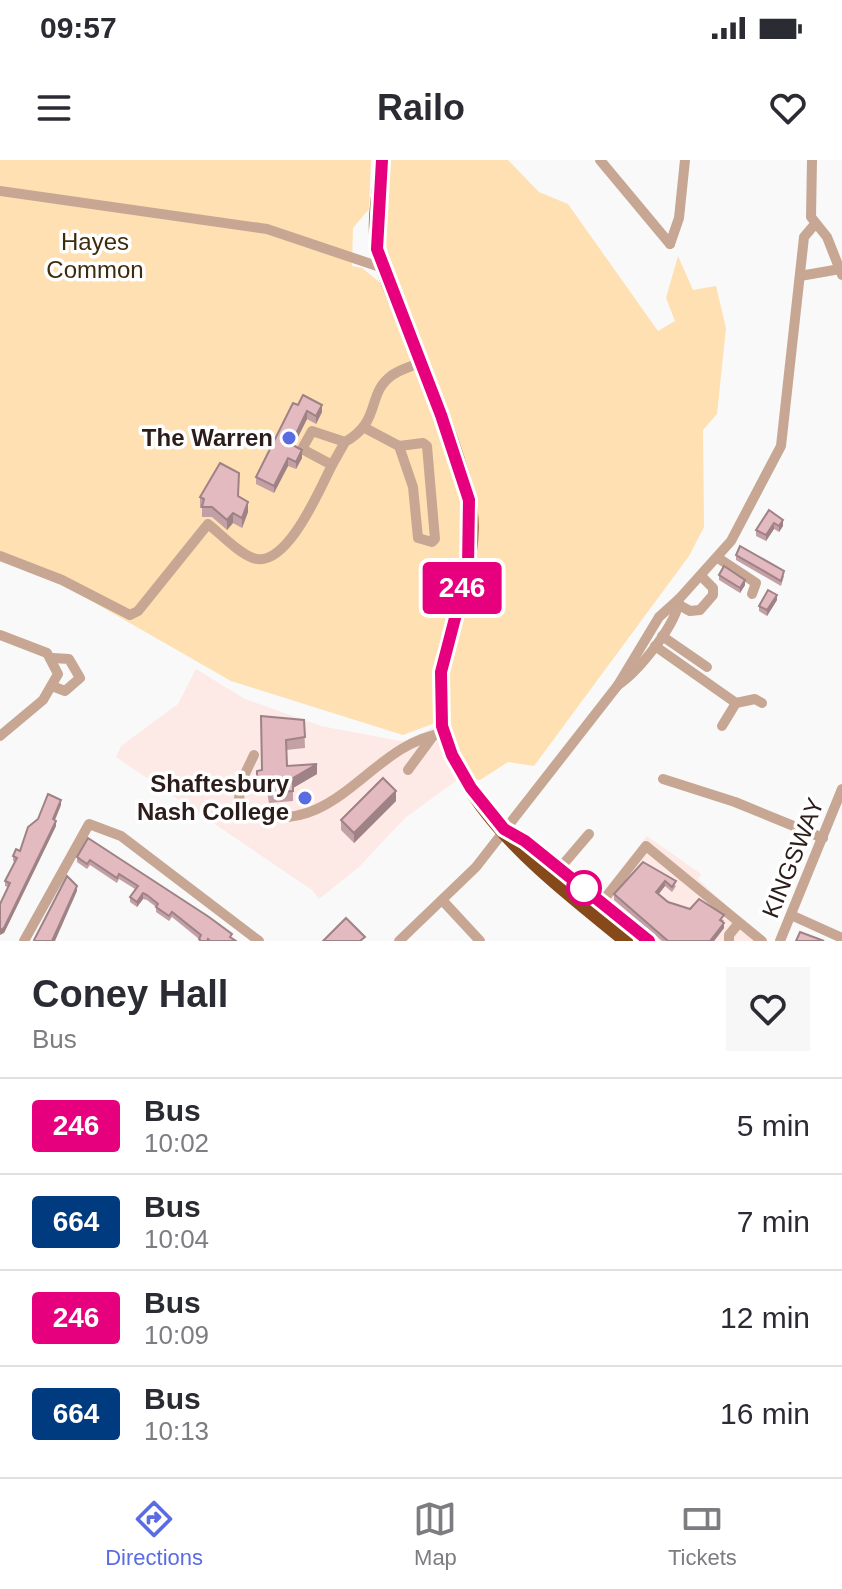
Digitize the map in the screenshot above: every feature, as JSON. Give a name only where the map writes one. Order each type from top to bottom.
[{"type":"highway","points":[[382,160],[376,238],[383,268],[465,483],[471,515],[468,568],[441,672],[439,734],[463,777],[504,829],[626,941]]},
{"type":"highway","points":[[555,874],[602,902],[649,941]]},
{"type":"street","points":[[600,160],[670,244],[679,218],[685,160]]},
{"type":"street","points":[[800,276],[841,272],[827,237],[815,224],[810,210],[812,160]]},
{"type":"street","points":[[0,191],[267,229],[383,268]]},
{"type":"street","points":[[399,941],[476,867],[618,685],[659,617],[679,602],[718,558],[781,446],[804,237],[815,224]]},
{"type":"street","points":[[0,556],[62,580],[130,615],[138,611],[208,524],[247,556],[256,559],[276,554],[305,519],[345,442],[365,428],[381,386],[391,376],[421,362]]},
{"type":"street","points":[[365,428],[399,446],[423,443],[427,446],[435,539],[420,541],[413,487],[399,446]]},
{"type":"street","points":[[332,465],[302,449],[312,431],[345,442]]},
{"type":"street","points":[[718,558],[756,583],[752,594]]},
{"type":"street","points":[[679,602],[695,611],[707,603],[713,588],[701,576]]},
{"type":"street","points":[[618,685],[629,677],[655,646],[679,602]]},
{"type":"street","points":[[0,635],[47,653],[53,658],[58,674],[43,700],[0,736]]},
{"type":"street","points":[[662,636],[707,667]]},
{"type":"street","points":[[655,646],[736,703]]},
{"type":"street","points":[[52,686],[65,691],[80,678],[69,659],[53,658]]},
{"type":"street","points":[[722,726],[736,703],[755,699],[762,703]]},
{"type":"street","points":[[254,755],[238,792],[239,799],[252,814],[273,818],[323,808],[345,795],[391,755],[439,734]]},
{"type":"street","points":[[408,770],[439,734]]},
{"type":"street","points":[[663,779],[735,802],[823,838]]},
{"type":"street","name":"KINGSWAY","points":[[780,941],[842,789]]},
{"type":"street","points":[[24,941],[89,824],[121,836],[259,941]]},
{"type":"street","points":[[555,874],[589,834]]},
{"type":"street","points":[[602,902],[646,846],[762,941]]},
{"type":"street","points":[[443,901],[480,941]]},
{"type":"street","points":[[791,915],[835,937]]},
{"type":"street","points":[[729,941],[729,935],[738,924]]},
{"type":"shaded area","name":"Shaftesbury Nash College","points":[[196,669],[245,699],[321,726],[400,741],[412,740],[433,727],[460,778],[405,818],[359,867],[319,899],[312,890],[116,757],[121,746],[178,704]]},
{"type":"shaded area","points":[[647,836],[701,874],[698,879],[764,941],[654,941],[600,896]]},
{"type":"green space","name":"Hayes Common","points":[[0,160],[371,160],[369,209],[353,228],[352,266],[362,268],[383,285],[441,427],[465,502],[465,565],[433,679],[435,723],[403,735],[231,681],[60,583],[0,558]]},
{"type":"green space","points":[[391,160],[508,160],[539,192],[568,204],[658,331],[675,321],[666,298],[678,256],[693,290],[716,286],[726,328],[717,414],[703,430],[704,527],[689,556],[534,766],[508,762],[480,780],[472,779],[442,721],[443,679],[476,567],[476,500],[451,422],[388,254],[384,233]]},
{"type":"building","name":"The Warren","points":[[303,395],[322,405],[316,416],[307,411],[291,444],[302,450],[296,462],[288,458],[274,486],[256,477],[293,403],[298,405]]},
{"type":"building","points":[[220,463],[239,473],[238,496],[248,502],[242,518],[233,513],[227,520],[212,507],[202,507],[204,499],[200,497]]},
{"type":"building","points":[[769,510],[783,520],[779,526],[774,523],[766,535],[756,530]]},
{"type":"building","points":[[740,546],[784,571],[781,581],[736,555]]},
{"type":"building","points":[[724,566],[745,580],[740,588],[719,575]]},
{"type":"building","points":[[768,590],[777,595],[767,610],[759,606]]},
{"type":"building","points":[[261,716],[304,720],[305,737],[286,740],[287,766],[317,764],[293,778],[293,791],[269,793],[267,781],[257,779],[257,771],[262,770]]},
{"type":"building","points":[[383,778],[396,791],[354,833],[341,820]]},
{"type":"building","points":[[48,794],[61,800],[53,819],[56,821],[4,928],[0,930],[0,904],[10,883],[5,881],[17,858],[13,856],[16,849],[20,851],[28,827],[38,819]]},
{"type":"building","points":[[88,838],[209,917],[232,934],[230,937],[236,941],[201,941],[201,935],[172,912],[169,916],[156,907],[158,904],[147,895],[143,893],[137,902],[130,897],[138,886],[119,874],[117,878],[90,860],[87,864],[77,857]]},
{"type":"building","points":[[643,862],[676,881],[672,887],[665,881],[656,892],[668,902],[690,909],[699,899],[724,915],[720,920],[724,923],[710,941],[668,941],[614,894]]},
{"type":"building","points":[[67,876],[77,886],[52,941],[35,941],[34,940]]},
{"type":"building","points":[[346,918],[365,937],[360,941],[323,941]]},
{"type":"building","points":[[800,932],[824,941],[796,941]]},
{"type":"bus line","name":"246","points":[[382,160],[377,249],[441,415],[469,500],[471,533],[468,568],[441,672],[440,714],[447,742],[471,788],[504,829],[525,841],[649,941]]},
{"type":"place","name":"The Warren","points":[[289,438]]},
{"type":"place","name":"Shaftesbury Nash College","points":[[305,798]]}]
